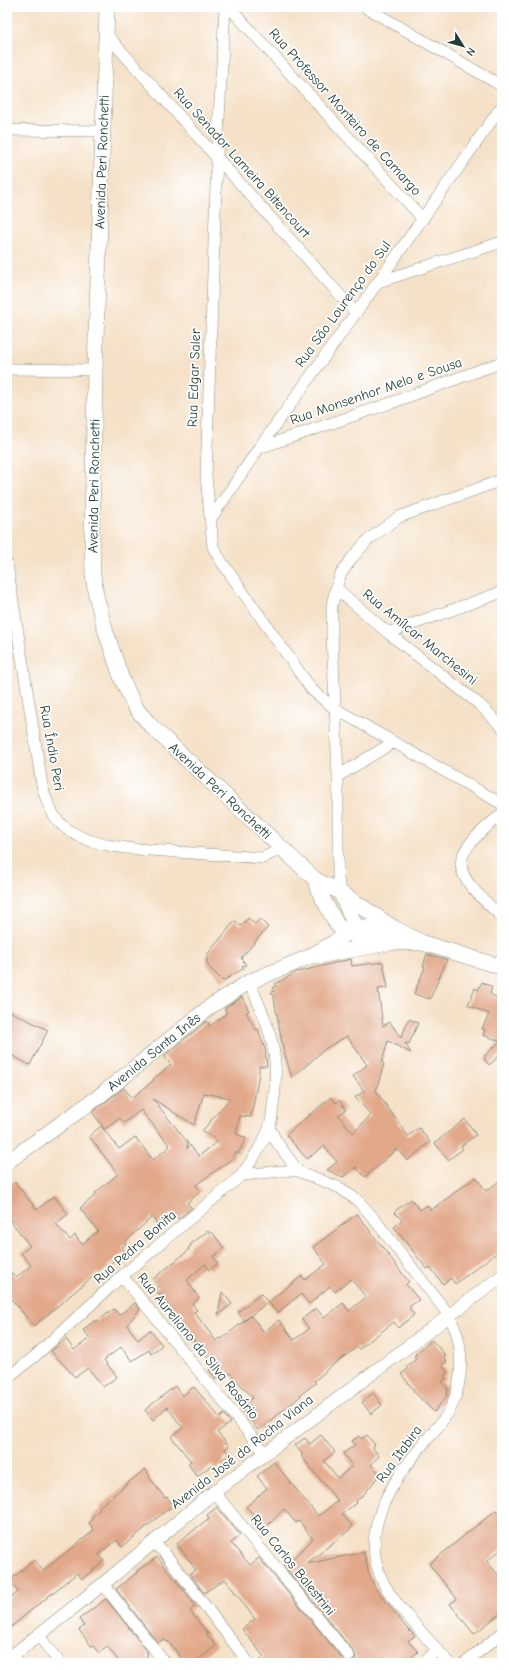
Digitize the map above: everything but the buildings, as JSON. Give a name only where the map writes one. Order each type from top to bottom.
[{"type":"main road","name":"Avenida Peri Ronchetti","points":[[107,7],[95,370],[92,531],[96,595],[104,629],[121,676],[135,707],[151,726],[316,880]]},
{"type":"main road","points":[[316,880],[340,892],[394,935]]},
{"type":"main road","points":[[316,880],[317,888],[337,925],[354,932],[394,935],[500,963]]},
{"type":"main road","points":[[340,892],[354,932],[343,952]]},
{"type":"main road","name":"Avenida Santa Inês","points":[[7,1162],[97,1098],[211,1006],[249,982],[309,957],[354,932]]},
{"type":"main road","name":"Avenida Santa Inês","points":[[309,957],[343,952],[394,935]]},
{"type":"street","name":"Rua Edgar Saler","points":[[225,7],[217,156],[206,476],[213,547],[221,561],[312,690],[334,708],[502,804]]},
{"type":"street","name":"Rua Professor Monteiro de Camargo","points":[[229,7],[423,219]]},
{"type":"street","points":[[365,7],[502,86]]},
{"type":"street","name":"Rua Senador Lameira Bitencourt","points":[[106,34],[356,312]]},
{"type":"street","name":"Rua São Lourenço do Sul","points":[[210,520],[259,448],[502,106]]},
{"type":"street","points":[[7,130],[104,132]]},
{"type":"street","points":[[378,282],[502,242]]},
{"type":"street","name":"Rua Monsenhor Melo e Sousa","points":[[259,448],[396,401],[502,362]]},
{"type":"street","points":[[7,369],[95,370]]},
{"type":"street","points":[[340,892],[338,878],[338,776],[334,708],[332,605],[341,574],[352,558],[368,540],[400,517],[502,480]]},
{"type":"street","name":"Rua Índio Peri","points":[[7,564],[42,785],[48,805],[55,818],[63,826],[75,834],[98,843],[122,847],[263,858],[282,848]]},
{"type":"street","name":"Rua Amílcar Marchesini","points":[[336,588],[388,633],[500,721]]},
{"type":"street","points":[[388,633],[502,592]]},
{"type":"street","points":[[338,776],[394,742]]},
{"type":"street","points":[[502,814],[478,832],[468,845],[461,859],[460,868],[463,876],[476,894],[502,917]]},
{"type":"street","points":[[249,982],[264,1013],[275,1053],[276,1079],[269,1127],[276,1141],[298,1171]]},
{"type":"street","name":"Rua Pedra Bonita","points":[[7,1378],[34,1357],[122,1276],[242,1175],[269,1127]]},
{"type":"street","points":[[242,1175],[298,1171]]},
{"type":"street","name":"Rua Itabira","points":[[298,1171],[340,1188],[357,1200],[371,1215],[449,1315],[456,1332],[460,1349],[460,1367],[454,1401],[445,1417],[418,1449],[389,1490],[380,1512],[373,1542],[376,1562],[385,1586],[402,1609],[450,1663]]},
{"type":"street","name":"Rua Aureliano da Silva Rosário","points":[[122,1276],[265,1453]]},
{"type":"street","name":"Avenida José da Rocha Viana","points":[[7,1660],[103,1584],[214,1492],[502,1276]]},
{"type":"street","name":"Rua Carlos Balestrini","points":[[214,1492],[349,1656]]},
{"type":"street","points":[[153,1543],[163,1551],[249,1663]]},
{"type":"street","points":[[103,1584],[165,1663]]},
{"type":"street","points":[[465,1663],[502,1633]]},
{"type":"street","points":[[38,1636],[60,1663]]},
{"type":"street","points":[[422,1663],[437,1650]]}]
